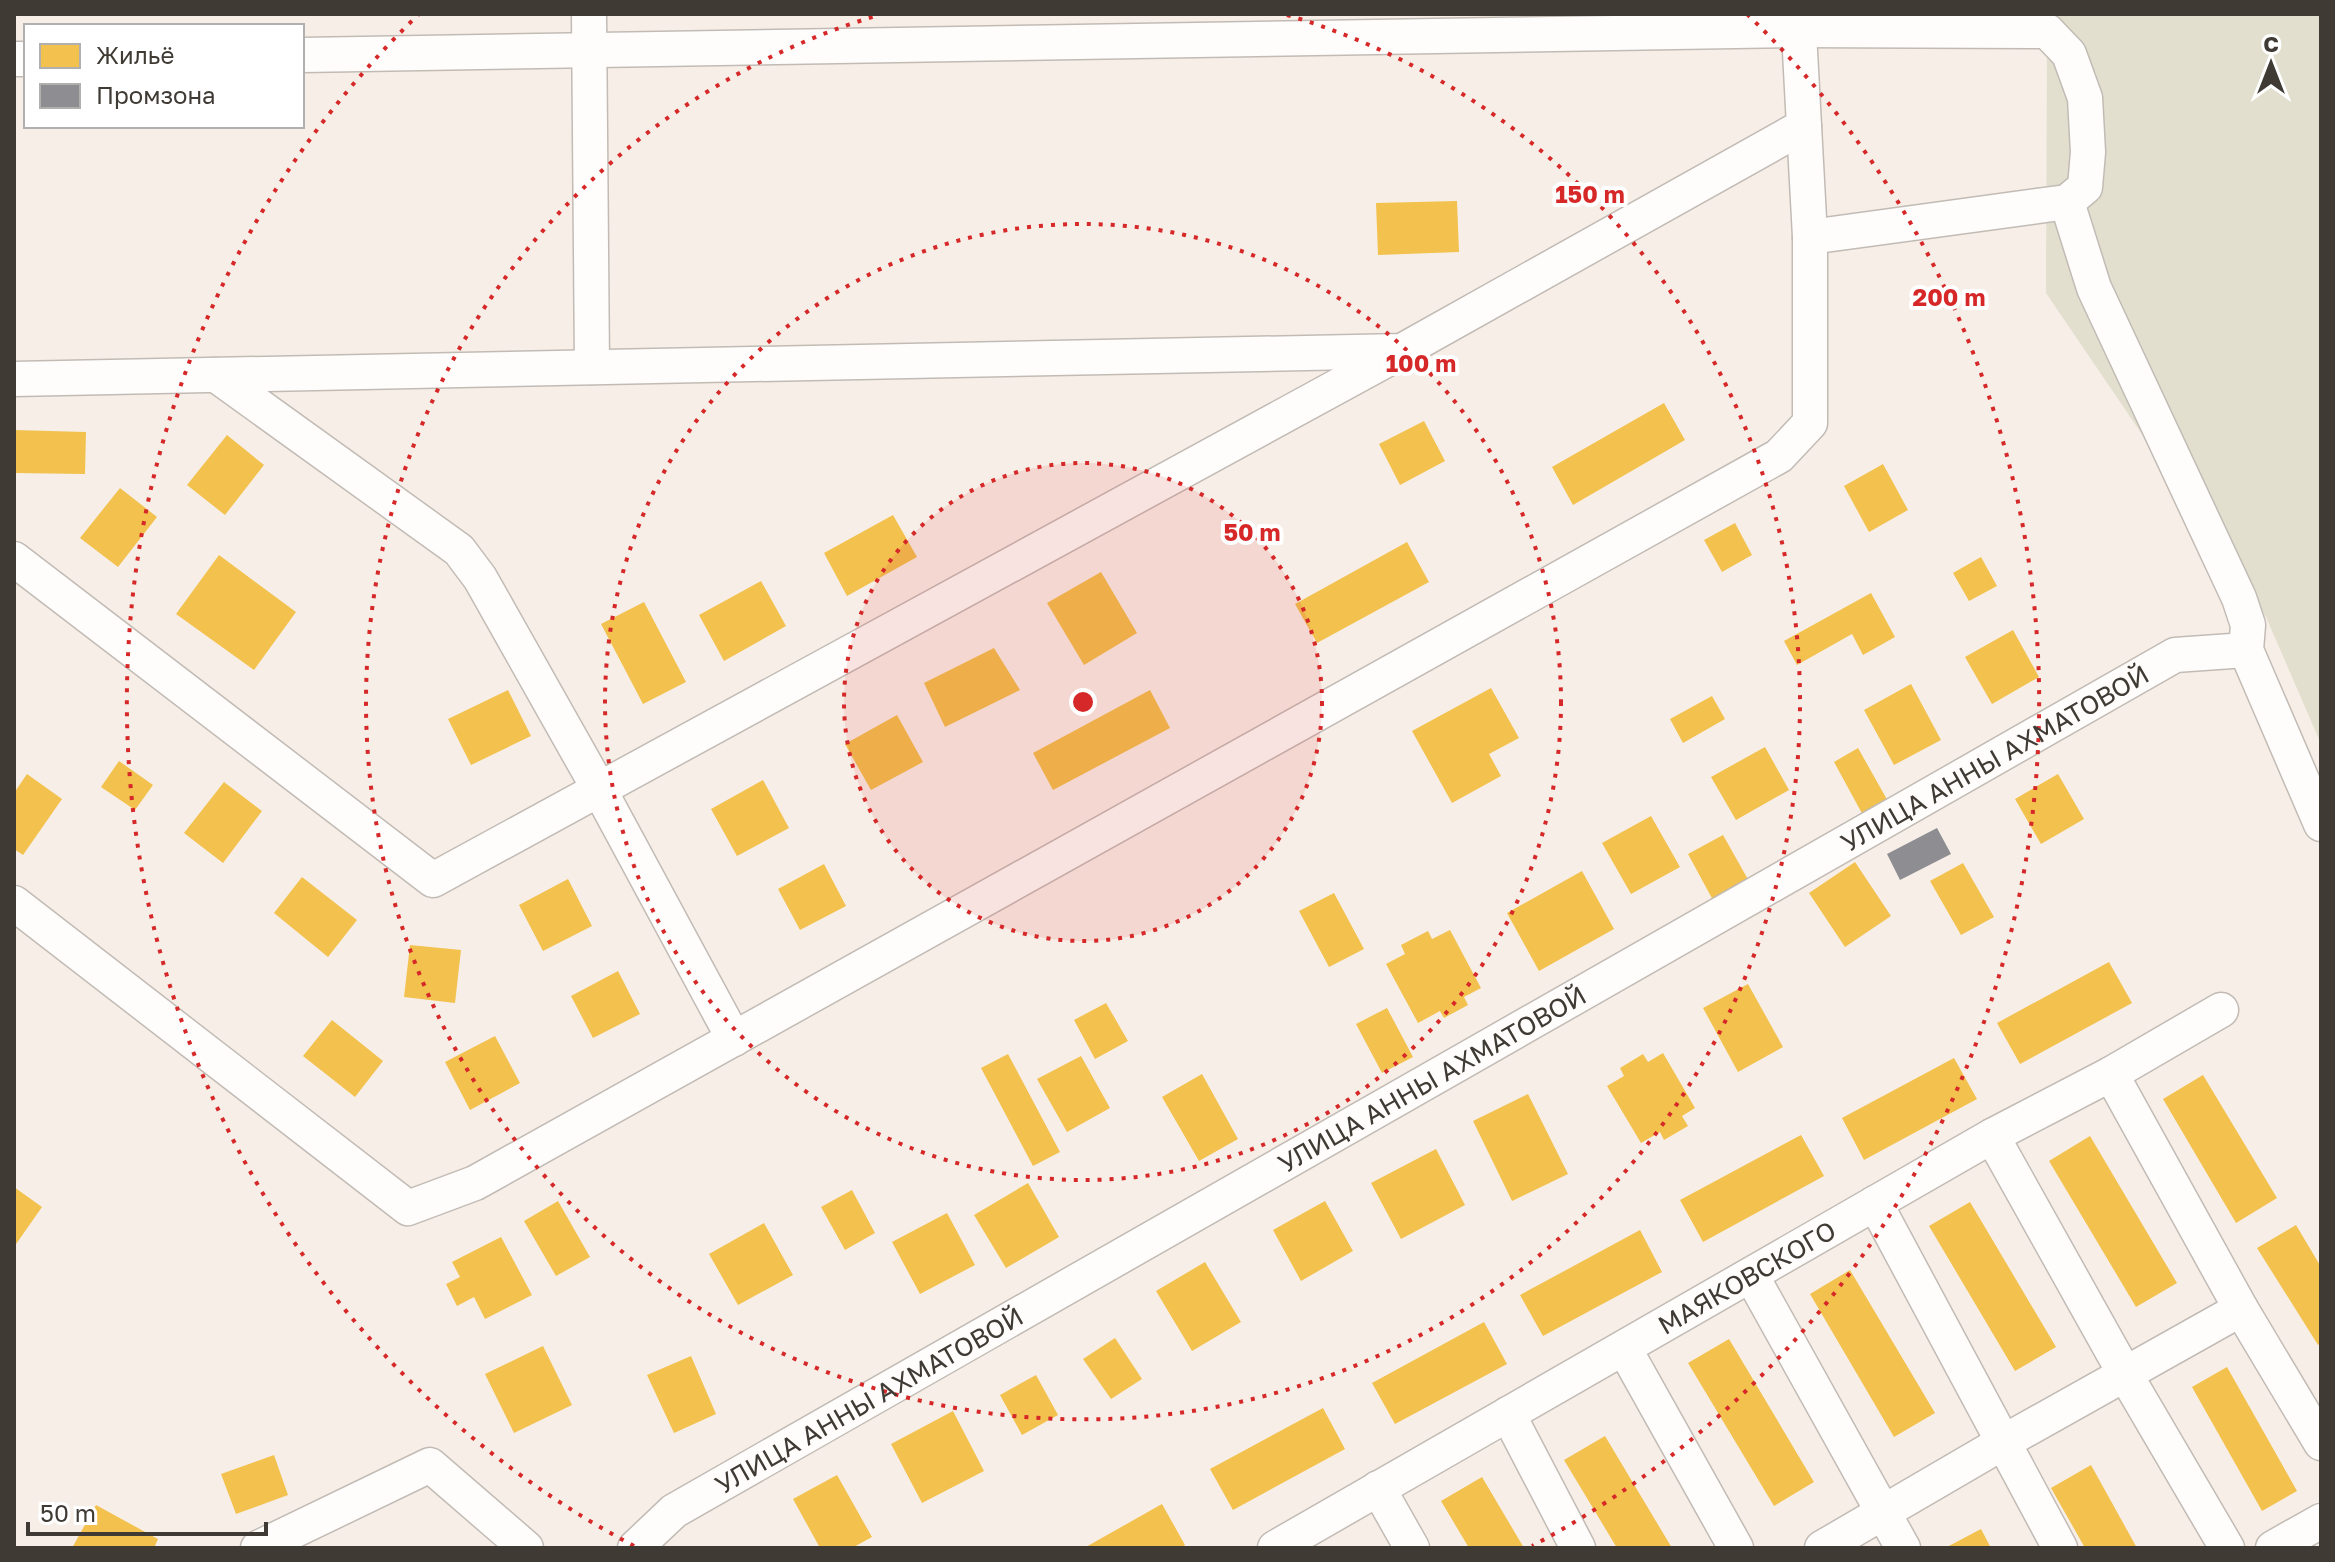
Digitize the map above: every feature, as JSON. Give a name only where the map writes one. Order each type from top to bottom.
[{"type":"street","points":[[589,14],[592,367]]},
{"type":"street","points":[[14,903],[408,1208],[475,1183],[1779,456],[1810,423],[1810,237],[1799,22]]},
{"type":"street","points":[[304,55],[1799,22],[2047,31],[2069,54],[2085,98],[2088,152],[2085,187],[2067,202],[1810,237]]},
{"type":"street","points":[[14,559],[433,880],[1402,351],[1804,126]]},
{"type":"street","points":[[2067,202],[2094,288],[2239,598],[2248,625],[2246,650],[2321,824]]},
{"type":"street","points":[[14,379],[1402,351]]},
{"type":"street","points":[[216,375],[459,550],[480,578],[599,789],[734,1039]]},
{"type":"street","name":"УЛИЦА АННЫ АХМАТОВОЙ","points":[[635,1548],[674,1511],[2175,655],[2246,650]]},
{"type":"street","name":"МАЯКОВСКОГО","points":[[1275,1548],[1992,1136],[2111,1074],[2221,1010]]},
{"type":"street","points":[[2111,1074],[2241,1309],[2321,1443]]},
{"type":"street","points":[[1992,1136],[2227,1548]]},
{"type":"street","points":[[1875,1203],[2060,1548]]},
{"type":"street","points":[[1751,1275],[1903,1548]]},
{"type":"street","points":[[1822,1548],[2241,1309]]},
{"type":"street","points":[[1624,1348],[1736,1548]]},
{"type":"street","points":[[1508,1414],[1578,1548]]},
{"type":"street","points":[[258,1548],[430,1465],[526,1548]]},
{"type":"street","points":[[1378,1488],[1412,1548]]},
{"type":"street","points":[[2273,1548],[2321,1521]]},
{"type":"shaded area","points":[[2047,14],[2321,14],[2321,744],[2266,617],[2046,293]]},
{"type":"building: Жильё","points":[[1457,201],[1459,252],[1378,255],[1376,203]]},
{"type":"building: Жильё","points":[[1664,403],[1685,440],[1573,505],[1552,467]]},
{"type":"building: Жильё","points":[[1424,421],[1445,461],[1400,485],[1379,444]]},
{"type":"building: Жильё","points":[[14,430],[86,432],[85,474],[14,473]]},
{"type":"building: Жильё","points":[[227,435],[264,465],[225,515],[187,485]]},
{"type":"building: Жильё","points":[[1883,464],[1908,510],[1869,532],[1844,486]]},
{"type":"building: Жильё","points":[[120,488],[157,517],[118,567],[80,538]]},
{"type":"building: Жильё","points":[[893,515],[917,557],[847,596],[824,553]]},
{"type":"building: Жильё","points":[[1735,523],[1752,555],[1722,572],[1704,540]]},
{"type":"building: Жильё","points":[[1407,542],[1429,582],[1317,643],[1295,604]]},
{"type":"building: Жильё","points":[[219,555],[296,612],[254,670],[176,614]]},
{"type":"building: Жильё","points":[[1981,557],[1997,586],[1969,601],[1953,573]]},
{"type":"building: Жильё","points":[[1101,572],[1137,633],[1084,665],[1047,603]]},
{"type":"building: Жильё","points":[[761,581],[786,626],[724,661],[699,615]]},
{"type":"building: Жильё","points":[[1871,593],[1895,637],[1863,655],[1852,634],[1797,665],[1784,641]]},
{"type":"building: Жильё","points":[[644,602],[686,682],[643,704],[601,624]]},
{"type":"building: Жильё","points":[[2013,630],[2039,677],[1992,704],[1965,657]]},
{"type":"building: Жильё","points":[[994,648],[1020,690],[945,727],[924,683]]},
{"type":"building: Жильё","points":[[1911,684],[1941,740],[1894,765],[1864,710]]},
{"type":"building: Жильё","points":[[1491,688],[1519,738],[1489,754],[1501,776],[1452,803],[1412,731]]},
{"type":"building: Жильё","points":[[508,690],[531,736],[471,765],[448,719]]},
{"type":"building: Жильё","points":[[1150,690],[1170,728],[1053,790],[1033,753]]},
{"type":"building: Жильё","points":[[1712,696],[1725,719],[1683,743],[1670,719]]},
{"type":"building: Жильё","points":[[897,715],[923,762],[871,790],[845,744]]},
{"type":"building: Жильё","points":[[1765,747],[1789,790],[1736,820],[1711,777]]},
{"type":"building: Жильё","points":[[1858,748],[1889,803],[1864,817],[1834,762]]},
{"type":"building: Жильё","points":[[119,761],[153,785],[135,810],[101,787]]},
{"type":"building: Жильё","points":[[27,774],[62,799],[23,855],[14,849],[14,793]]},
{"type":"building: Жильё","points":[[2058,774],[2084,819],[2041,844],[2015,799]]},
{"type":"building: Жильё","points":[[763,780],[789,828],[737,856],[711,809]]},
{"type":"building: Жильё","points":[[224,782],[262,811],[223,863],[184,833]]},
{"type":"building: Жильё","points":[[1651,816],[1680,867],[1631,894],[1602,843]]},
{"type":"building: Жильё","points":[[1723,835],[1750,883],[1714,902],[1688,854]]},
{"type":"building: Жильё","points":[[1855,862],[1891,916],[1845,947],[1809,893]]},
{"type":"building: Жильё","points":[[1963,863],[1994,917],[1961,935],[1930,881]]},
{"type":"building: Жильё","points":[[824,864],[846,906],[800,930],[778,889]]},
{"type":"building: Жильё","points":[[1582,871],[1614,929],[1539,971],[1507,913]]},
{"type":"building: Жильё","points":[[302,877],[357,920],[328,957],[274,913]]},
{"type":"building: Жильё","points":[[568,879],[592,926],[543,951],[519,905]]},
{"type":"building: Жильё","points":[[1334,893],[1364,949],[1329,967],[1299,911]]},
{"type":"building: Жильё","points":[[1450,930],[1481,988],[1464,997],[1468,1005],[1444,1018],[1440,1011],[1418,1023],[1386,964],[1405,954],[1401,945],[1428,931],[1432,939]]},
{"type":"building: Жильё","points":[[410,945],[461,950],[455,1003],[404,997]]},
{"type":"building: Жильё","points":[[2109,962],[2132,1003],[2020,1064],[1997,1023]]},
{"type":"building: Жильё","points":[[618,971],[640,1014],[593,1038],[571,996]]},
{"type":"building: Жильё","points":[[1748,984],[1783,1047],[1738,1072],[1703,1008]]},
{"type":"building: Жильё","points":[[1106,1003],[1128,1041],[1095,1059],[1074,1020]]},
{"type":"building: Жильё","points":[[1387,1008],[1413,1057],[1382,1073],[1356,1024]]},
{"type":"building: Жильё","points":[[332,1020],[383,1061],[355,1097],[303,1056]]},
{"type":"building: Жильё","points":[[495,1036],[520,1083],[470,1110],[445,1062]]},
{"type":"building: Жильё","points":[[1663,1053],[1695,1108],[1682,1116],[1688,1126],[1664,1140],[1660,1132],[1641,1143],[1607,1086],[1624,1076],[1620,1068],[1643,1054],[1648,1062]]},
{"type":"building: Жильё","points":[[1008,1054],[1060,1152],[1033,1166],[981,1068]]},
{"type":"building: Жильё","points":[[1081,1056],[1110,1108],[1067,1132],[1037,1079]]},
{"type":"building: Жильё","points":[[1954,1058],[1977,1099],[1864,1160],[1842,1118]]},
{"type":"building: Жильё","points":[[1202,1074],[1238,1139],[1199,1161],[1162,1097]]},
{"type":"building: Жильё","points":[[2203,1075],[2277,1198],[2236,1223],[2163,1099]]},
{"type":"building: Жильё","points":[[1528,1094],[1568,1174],[1512,1201],[1473,1121]]},
{"type":"building: Жильё","points":[[1801,1135],[1824,1176],[1703,1242],[1680,1200]]},
{"type":"building: Жильё","points":[[2090,1136],[2177,1283],[2136,1307],[2049,1161]]},
{"type":"building: Жильё","points":[[1436,1149],[1465,1205],[1401,1239],[1371,1183]]},
{"type":"building: Жильё","points":[[1028,1183],[1059,1237],[1006,1268],[974,1215]]},
{"type":"building: Жильё","points":[[14,1187],[42,1207],[14,1247]]},
{"type":"building: Жильё","points":[[852,1190],[875,1233],[845,1250],[821,1207]]},
{"type":"building: Жильё","points":[[558,1201],[590,1257],[556,1276],[524,1221]]},
{"type":"building: Жильё","points":[[1325,1201],[1353,1251],[1301,1281],[1273,1230]]},
{"type":"building: Жильё","points":[[1970,1202],[2056,1347],[2015,1371],[1929,1226]]},
{"type":"building: Жильё","points":[[947,1213],[975,1265],[920,1294],[892,1242]]},
{"type":"building: Жильё","points":[[764,1223],[793,1275],[738,1305],[709,1254]]},
{"type":"building: Жильё","points":[[2296,1225],[2321,1267],[2321,1343],[2318,1345],[2257,1248]]},
{"type":"building: Жильё","points":[[1640,1230],[1662,1272],[1543,1336],[1520,1295]]},
{"type":"building: Жильё","points":[[501,1237],[532,1295],[485,1319],[474,1297],[457,1306],[446,1284],[460,1277],[452,1262]]},
{"type":"building: Жильё","points":[[1205,1262],[1241,1322],[1192,1351],[1156,1291]]},
{"type":"building: Жильё","points":[[1850,1270],[1935,1413],[1894,1437],[1810,1294]]},
{"type":"building: Жильё","points":[[1484,1322],[1507,1364],[1395,1424],[1372,1383]]},
{"type":"building: Жильё","points":[[1115,1338],[1142,1379],[1111,1399],[1083,1359]]},
{"type":"building: Жильё","points":[[1729,1339],[1814,1482],[1774,1506],[1688,1363]]},
{"type":"building: Жильё","points":[[543,1346],[572,1405],[514,1433],[485,1374]]},
{"type":"building: Жильё","points":[[691,1356],[716,1414],[674,1433],[647,1375]]},
{"type":"building: Жильё","points":[[2227,1367],[2297,1491],[2262,1511],[2192,1387]]},
{"type":"building: Жильё","points":[[1036,1375],[1058,1415],[1022,1435],[1000,1395]]},
{"type":"building: Жильё","points":[[1323,1408],[1345,1449],[1233,1510],[1210,1469]]},
{"type":"building: Жильё","points":[[953,1411],[984,1471],[922,1503],[891,1444]]},
{"type":"building: Жильё","points":[[1605,1436],[1672,1548],[1617,1548],[1564,1460]]},
{"type":"building: Жильё","points":[[274,1455],[288,1495],[236,1514],[221,1474]]},
{"type":"building: Жильё","points":[[2091,1465],[2137,1548],[2085,1548],[2051,1488]]},
{"type":"building: Жильё","points":[[837,1475],[872,1537],[852,1548],[820,1548],[793,1499]]},
{"type":"building: Жильё","points":[[1482,1477],[1524,1548],[1469,1548],[1441,1501]]},
{"type":"building: Жильё","points":[[1162,1504],[1185,1545],[1180,1548],[1084,1548]]},
{"type":"building: Жильё","points":[[96,1505],[158,1539],[154,1548],[72,1548]]},
{"type":"building: Жильё","points":[[1981,1529],[1991,1548],[1945,1548]]},
{"type":"building: Промзона","points":[[1937,828],[1951,854],[1900,880],[1887,854]]}]
